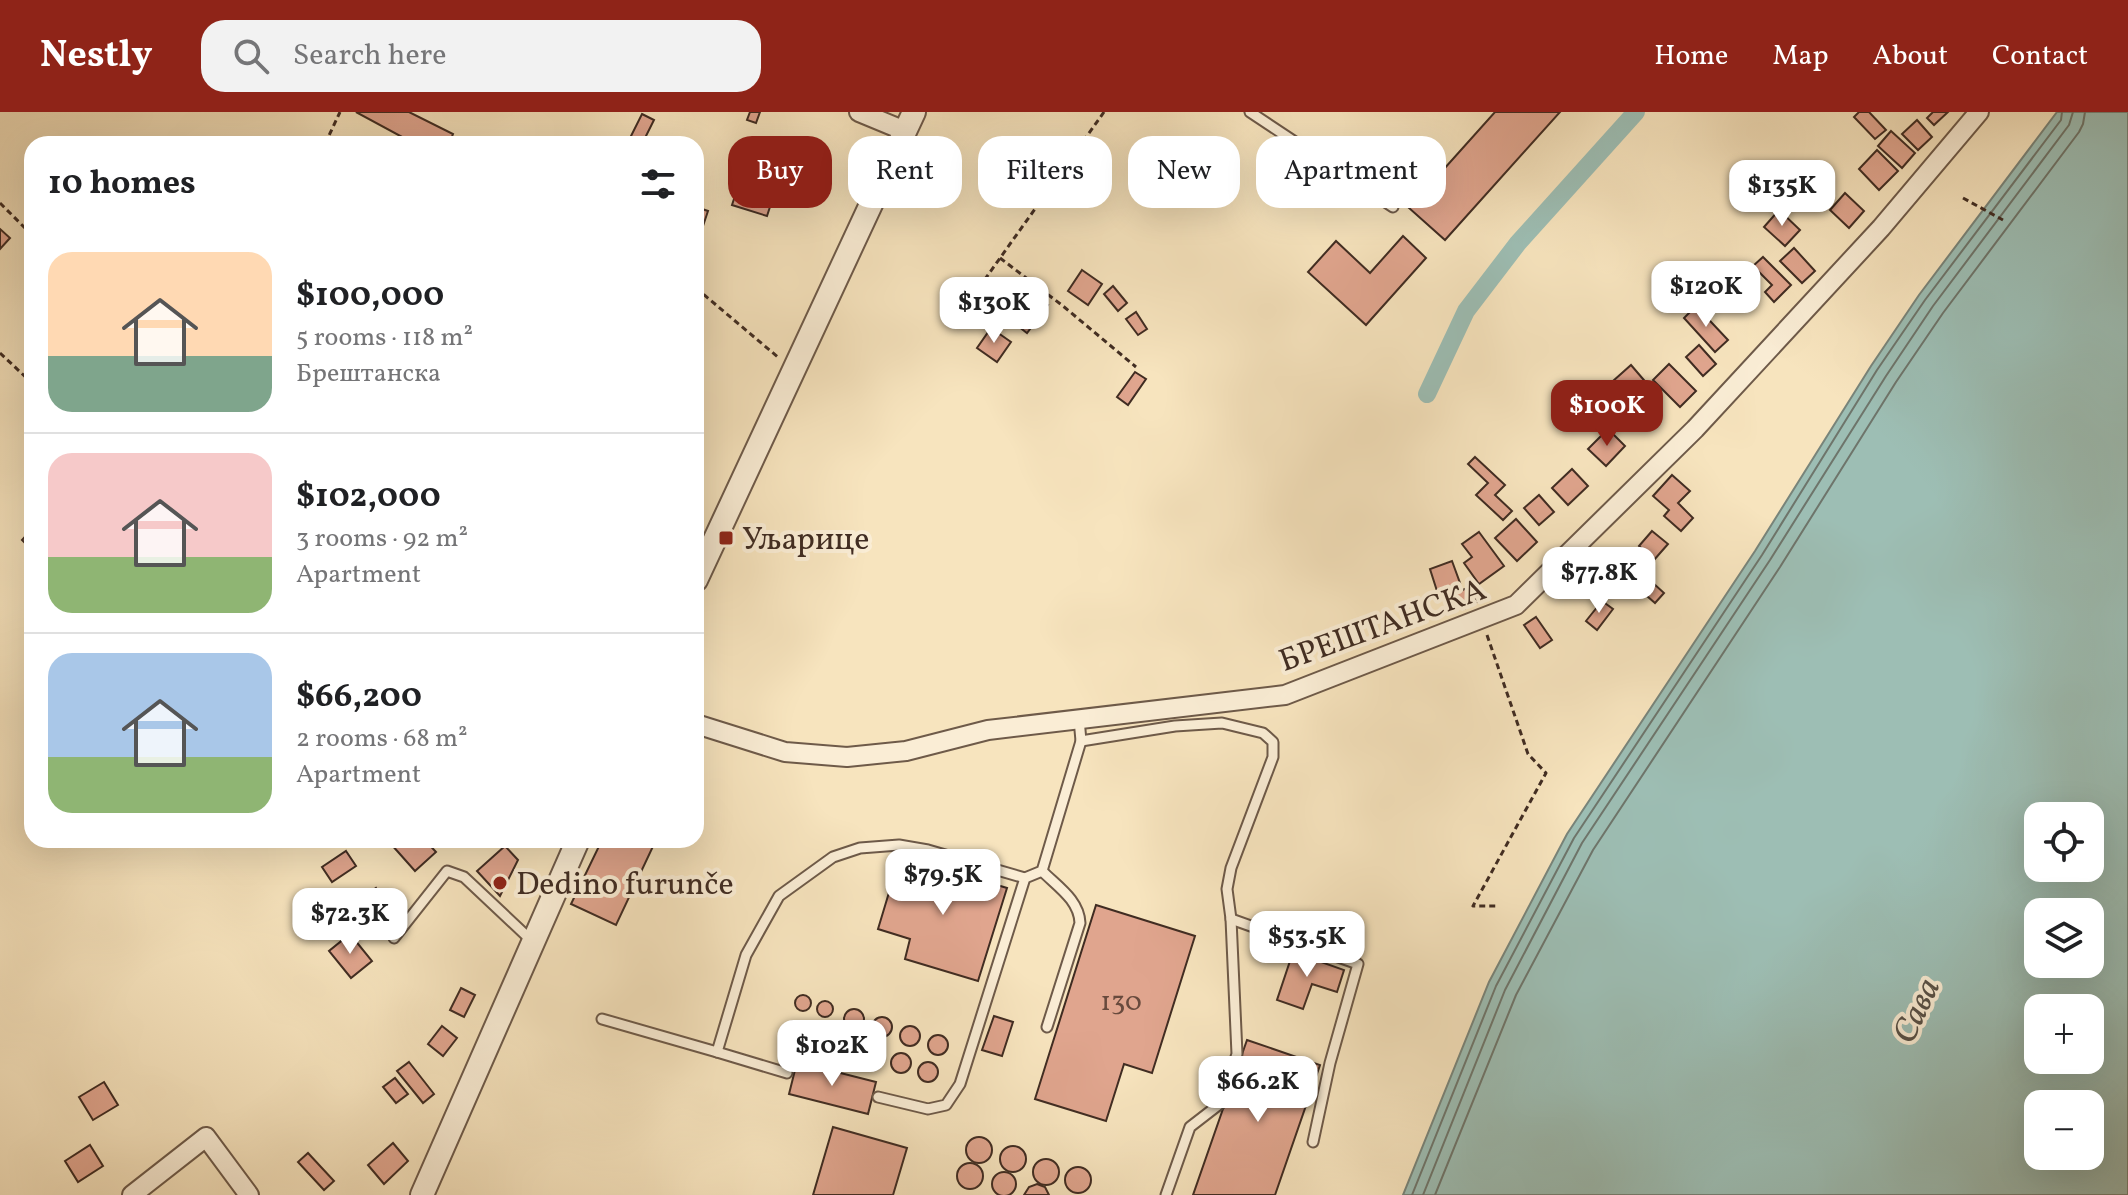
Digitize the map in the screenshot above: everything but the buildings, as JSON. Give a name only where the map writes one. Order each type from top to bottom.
[{"type":"street","points":[[704,563],[909,122],[859,112]]},
{"type":"street","name":"БРЕШТАНСКА","points":[[704,727],[785,752],[847,757],[906,751],[988,730],[1285,695],[1516,605],[1695,429],[1881,228],[1979,112]]},
{"type":"street","points":[[422,1195],[574,848]]},
{"type":"street","points":[[132,1195],[206,1137],[249,1195]]},
{"type":"lane","points":[[1250,112],[1286,136]]},
{"type":"lane","points":[[1042,871],[1081,741],[1079,719]]},
{"type":"lane","points":[[1081,741],[1175,726],[1222,723],[1263,733],[1273,742],[1273,757],[1231,868],[1227,889],[1237,1054],[1221,1103],[1190,1127],[1166,1195]]},
{"type":"lane","points":[[717,1052],[746,955],[779,896],[833,857],[860,848],[899,845],[928,850],[1025,878],[1042,871]]},
{"type":"lane","points":[[394,938],[447,871],[464,877],[533,942]]},
{"type":"lane","points":[[1042,871],[1074,902],[1080,923],[1047,1027]]},
{"type":"lane","points":[[878,1097],[928,1109],[946,1105],[953,1095],[960,1084],[1025,878]]},
{"type":"lane","points":[[1231,919],[1358,964],[1330,1063],[1313,1142]]},
{"type":"lane","points":[[602,1019],[787,1073]]},
{"type":"path","points":[[329,136],[340,112]]},
{"type":"path","points":[[973,296],[1104,112]]},
{"type":"path","points":[[1963,198],[2003,220]]},
{"type":"path","points":[[0,203],[24,227]]},
{"type":"path","points":[[1000,258],[1136,367]]},
{"type":"path","points":[[704,295],[794,371]]},
{"type":"path","points":[[0,353],[24,376]]},
{"type":"path","points":[[1482,620],[1528,754],[1546,773],[1473,906],[1498,906]]},
{"type":"water","name":"Сава","points":[[2057,112],[2128,112],[2128,1195],[1403,1195],[1489,982],[1567,834],[1755,551],[1919,295]]},
{"type":"waterway","points":[[1427,394],[1466,311],[1518,243],[1636,112]]},
{"type":"place","name":"Уљарице","points":[[726,538]]},
{"type":"place","name":"Dedino furunče","points":[[500,883]]}]
